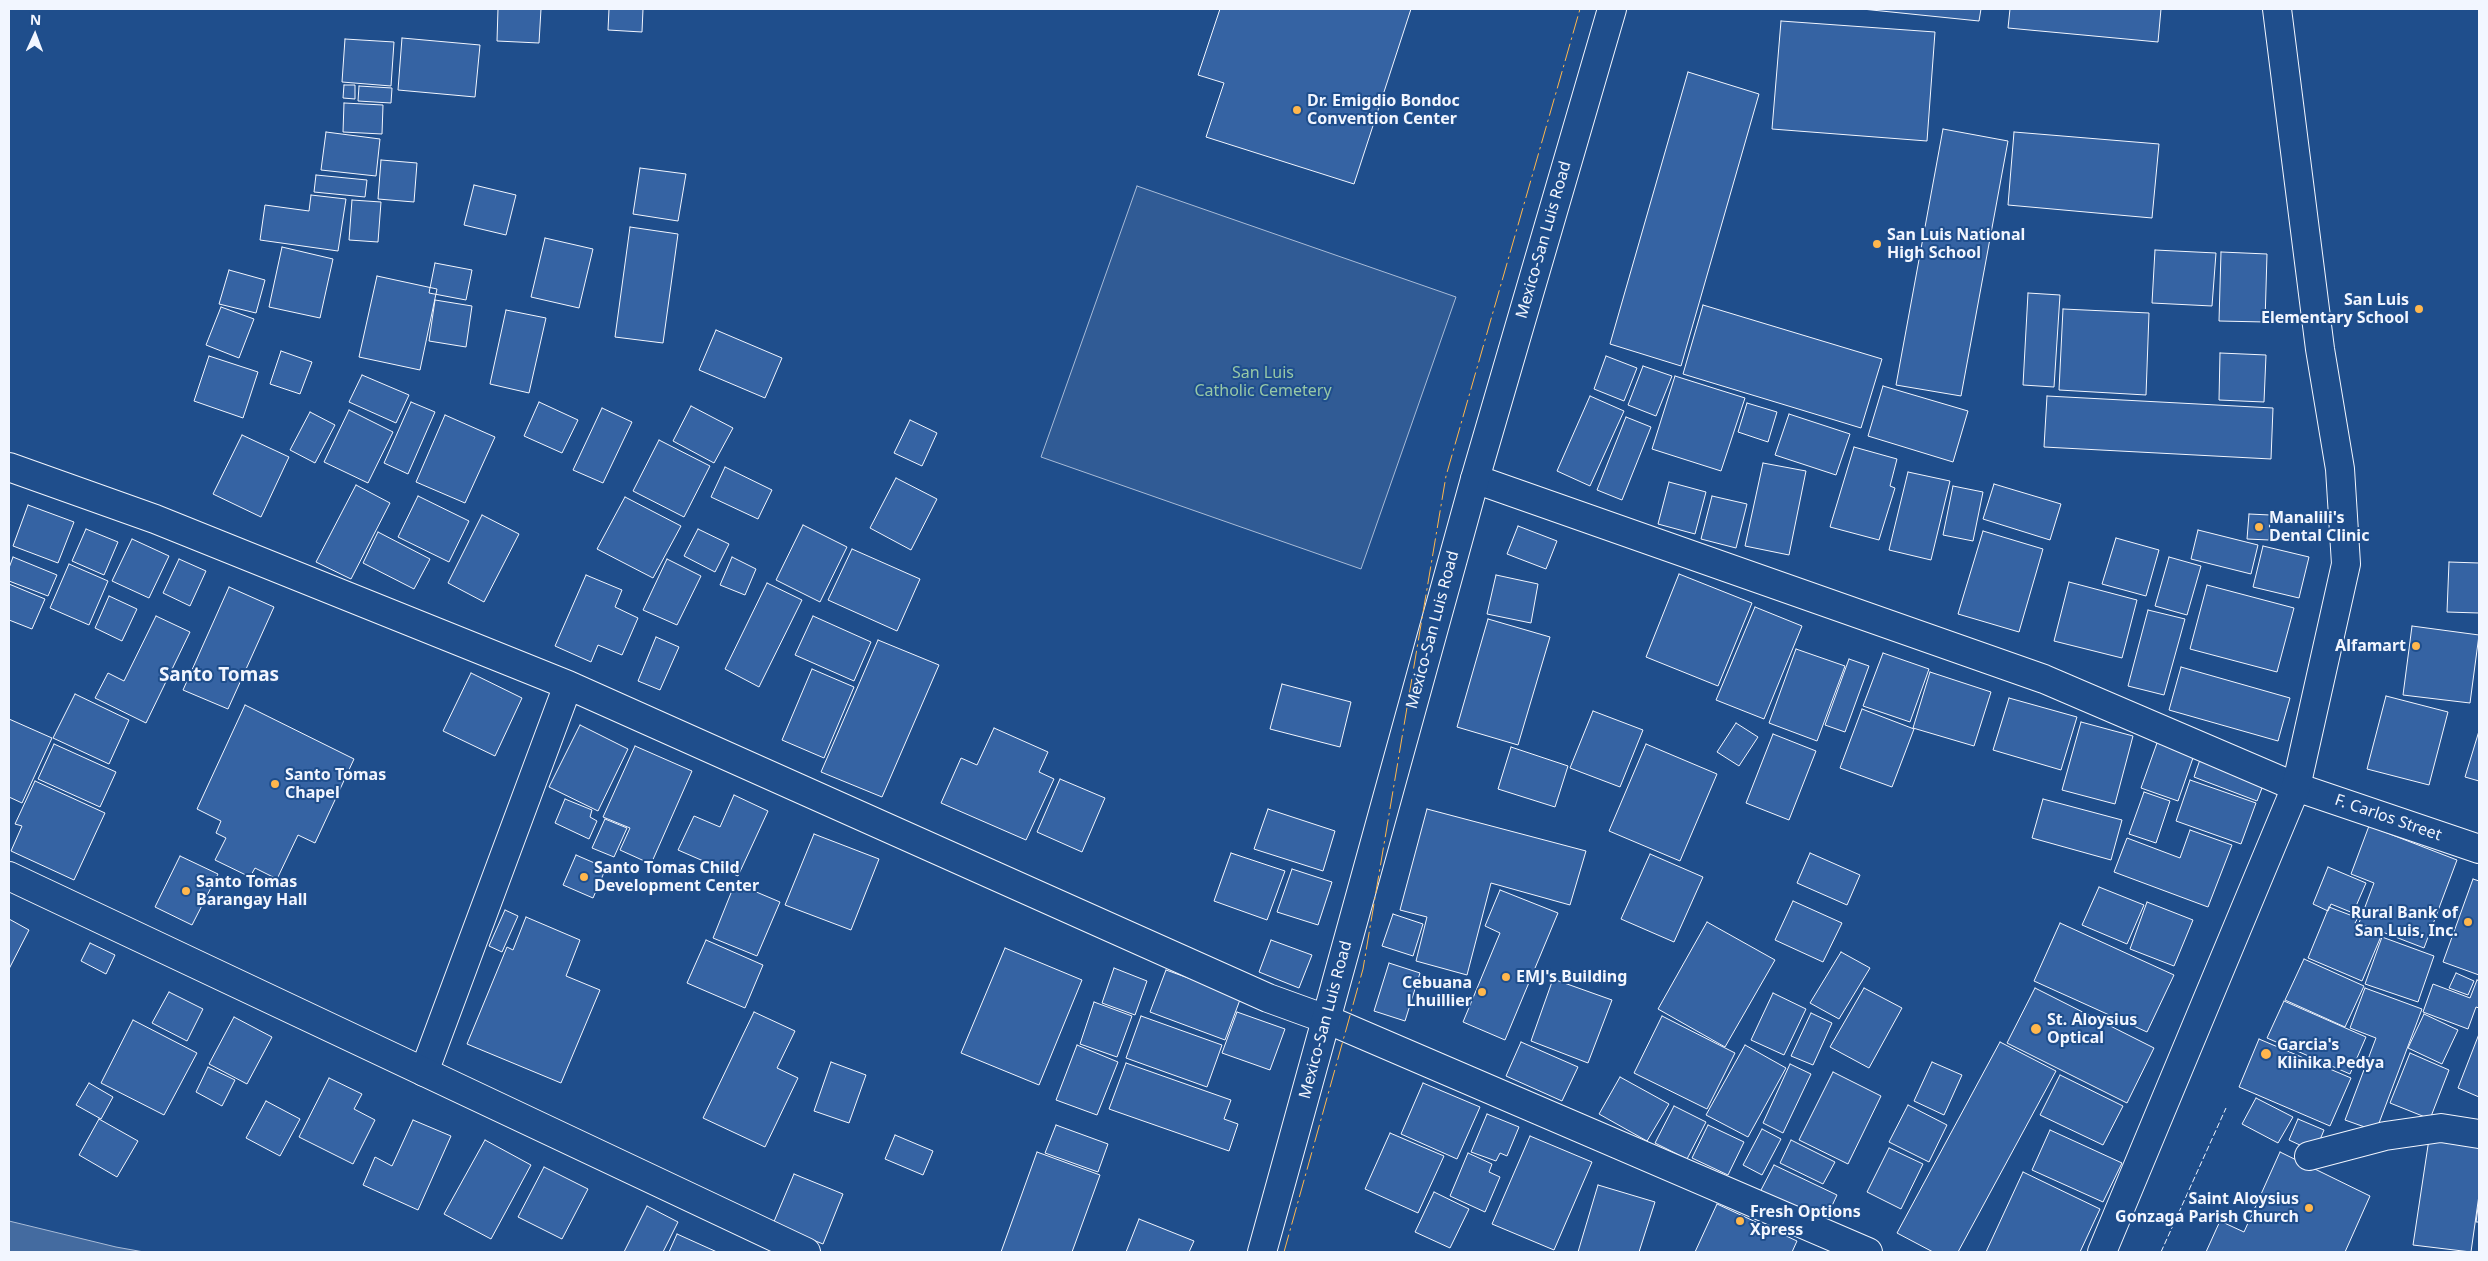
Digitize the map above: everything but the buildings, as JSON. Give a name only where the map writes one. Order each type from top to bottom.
[{"type":"street","name":"Mexico-San Luis Road","points":[[1262,1252],[1475,479],[1612,9]]},
{"type":"street","points":[[2102,1252],[2296,787],[2346,564],[2340,469],[2320,349],[2276,9]]},
{"type":"street","points":[[9,467],[154,519],[568,685],[1268,998],[1326,1020],[1868,1252]]},
{"type":"street","name":"F. Carlos Street","points":[[1475,479],[2044,679],[2296,787],[2479,849]]},
{"type":"street","points":[[424,1072],[568,685]]},
{"type":"street","points":[[9,876],[806,1252]]},
{"type":"street","points":[[2309,1156],[2385,1136],[2441,1128],[2479,1134]]},
{"type":"shaded area","name":"San Luis Catholic Cemetery","points":[[1137,186],[1456,297],[1361,569],[1041,457]]},
{"type":"shaded area","points":[[9,1221],[116,1247],[144,1252],[9,1252]]},
{"type":"fence","points":[[2161,1252],[2226,1108]]},
{"type":"power","points":[[1284,1252],[1363,969],[1446,476],[1580,9]]},
{"type":"place","name":"Dr. Emigdio Bondoc Convention Center","points":[[1297,110]]},
{"type":"place","name":"San Luis National High School","points":[[1877,244]]},
{"type":"place","name":"San Luis Elementary School","points":[[2419,309]]},
{"type":"place","name":"Manalili's Dental Clinic","points":[[2259,527]]},
{"type":"place","name":"Alfamart","points":[[2416,646]]},
{"type":"place","name":"Santo Tomas Chapel","points":[[275,784]]},
{"type":"place","name":"Santo Tomas Child Development Center","points":[[584,877]]},
{"type":"place","name":"Santo Tomas Barangay Hall","points":[[186,891]]},
{"type":"place","name":"Rural Bank of San Luis, Inc.","points":[[2468,922]]},
{"type":"place","name":"EMJ's Building","points":[[1506,977]]},
{"type":"place","name":"Cebuana Lhuillier","points":[[1482,992]]},
{"type":"place","name":"St. Aloysius Optical","points":[[2036,1029]]},
{"type":"place","name":"Garcia's Klinika Pedya","points":[[2266,1054]]},
{"type":"place","name":"Saint Aloysius Gonzaga Parish Church","points":[[2309,1208]]},
{"type":"place","name":"Fresh Options Xpress","points":[[1740,1221]]},
{"type":"district","name":"Santo Tomas","points":[[219,676]]}]
